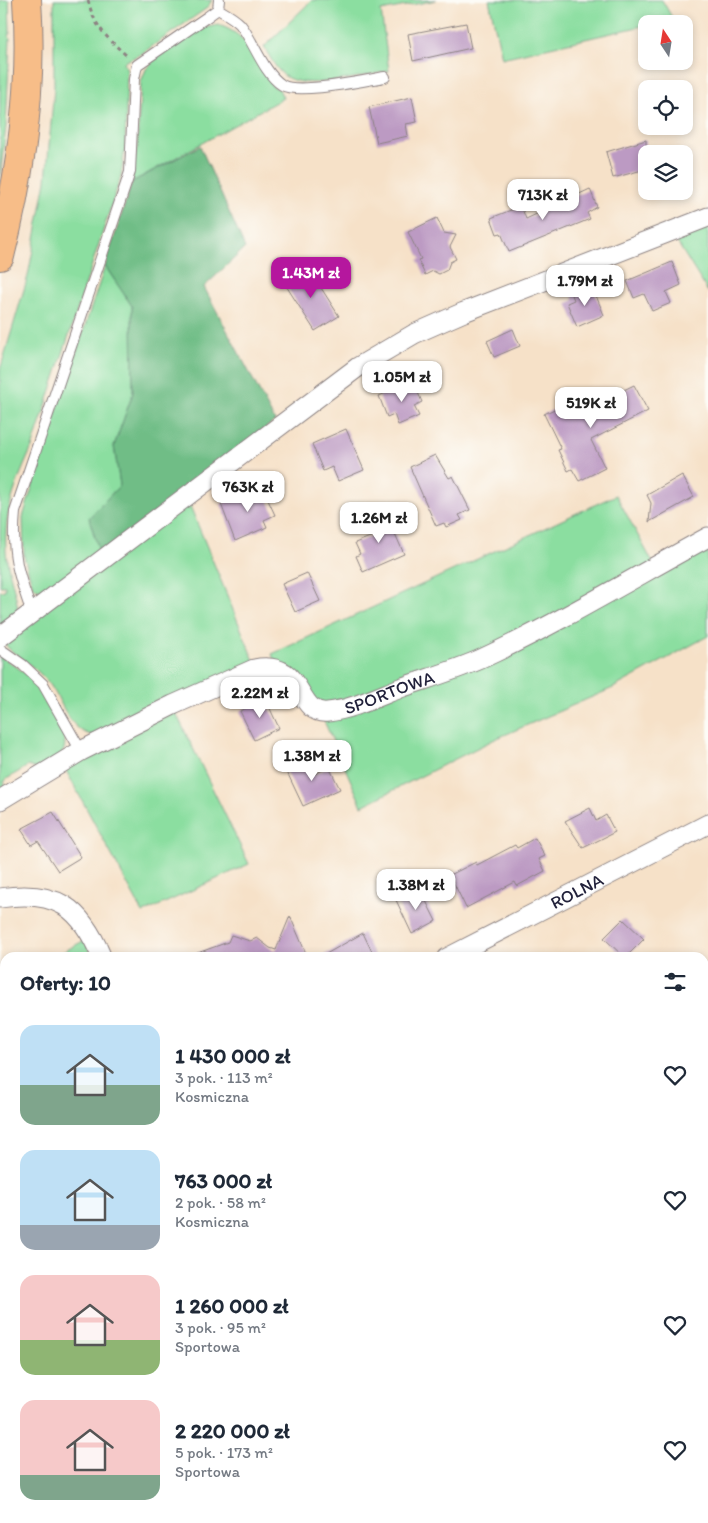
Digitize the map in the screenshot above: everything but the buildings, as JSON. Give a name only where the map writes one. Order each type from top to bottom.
[{"type":"highway","points":[[0,256],[23,127],[28,71],[26,0]]},
{"type":"street","points":[[0,637],[358,367],[414,334],[464,312],[708,217]]},
{"type":"street","name":"SPORTOWA","points":[[0,800],[81,751],[214,686],[254,669],[267,666],[285,671],[292,678],[306,701],[318,711],[326,712],[347,708],[480,659],[524,638],[708,537]]},
{"type":"street","name":"ROLNA","points":[[459,952],[708,824]]},
{"type":"street","points":[[0,898],[42,897],[64,905],[85,922],[99,952]]},
{"type":"lane","points":[[32,613],[14,558],[15,512],[130,172],[134,79],[137,65],[218,4],[239,23],[272,75],[282,85],[296,88],[334,85],[385,77]]},
{"type":"lane","points":[[0,650],[23,665],[43,684],[81,751]]},
{"type":"path","points":[[88,0],[92,19],[106,38],[137,65]]},
{"type":"green space","points":[[0,0],[9,0],[10,32],[8,36],[10,38],[6,126],[0,178]]},
{"type":"green space","points":[[54,0],[212,0],[207,8],[141,54],[124,62],[127,70],[125,148],[121,176],[33,445],[11,501],[6,529],[6,544],[7,560],[17,602],[18,616],[0,630],[0,591],[5,590],[5,586],[0,586],[0,370],[28,276],[46,181],[54,88]]},
{"type":"green space","points":[[312,0],[436,0],[381,11],[389,71],[310,83],[288,78],[280,72],[264,47]]},
{"type":"green space","points":[[489,0],[662,0],[671,15],[638,15],[638,27],[502,58]]},
{"type":"green space","points":[[218,25],[229,29],[245,41],[272,86],[279,89],[283,98],[132,182],[137,147],[141,82],[146,69],[157,57],[199,29]]},
{"type":"green space","points":[[200,146],[245,248],[204,287],[275,421],[100,554],[89,518],[120,485],[114,446],[133,393],[132,306],[105,266],[132,182]]},
{"type":"green space","points":[[708,221],[708,292],[672,234]]},
{"type":"green space","points":[[105,266],[132,306],[133,393],[114,446],[120,485],[89,518],[100,554],[47,593],[33,587],[24,557],[23,517]]},
{"type":"green space","points":[[616,495],[653,563],[477,656],[335,706],[316,702],[274,660],[272,654]]},
{"type":"green space","points":[[188,501],[255,663],[98,736],[88,734],[80,730],[73,723],[54,690],[44,677],[9,649],[6,645],[7,639]]},
{"type":"green space","points":[[708,543],[708,636],[613,688],[495,739],[362,806],[324,721],[348,712]]},
{"type":"green space","points":[[0,656],[26,674],[44,692],[59,719],[65,747],[62,753],[49,762],[36,769],[28,766],[5,780],[3,791],[0,793]]},
{"type":"green space","points":[[174,709],[249,864],[143,913],[64,767]]},
{"type":"green space","points":[[85,940],[90,952],[63,952]]}]
